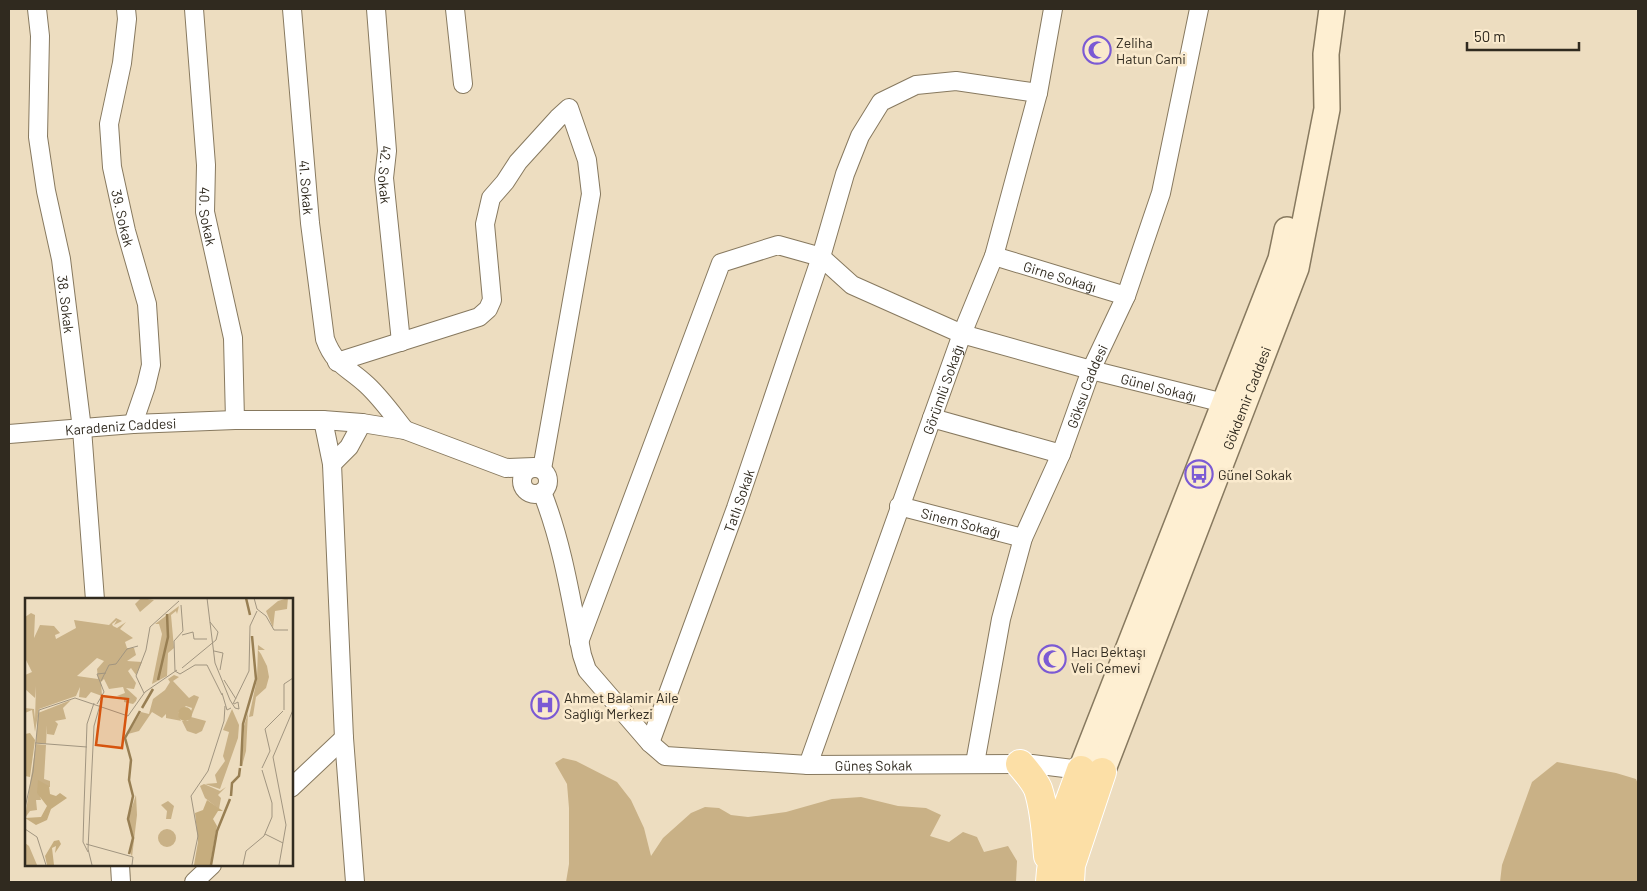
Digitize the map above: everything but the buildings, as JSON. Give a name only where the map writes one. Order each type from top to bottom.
[{"type":"main road","name":"Gökdemir Caddesi","points":[[1092,771],[1232,405],[1296,268],[1327,109],[1326,54],[1332,9]]},
{"type":"main road","points":[[1020,764],[1038,789],[1057,879]]},
{"type":"main road","points":[[1057,879],[1058,835],[1092,771]]},
{"type":"street","name":"38. Sokak","points":[[38,9],[40,36],[38,137],[46,191],[61,259],[82,429],[95,598]]},
{"type":"street","name":"39. Sokak","points":[[126,9],[127,19],[122,63],[109,124],[112,167],[126,231],[147,304],[151,365],[133,424]]},
{"type":"street","name":"40. Sokak","points":[[194,9],[206,164],[205,212],[233,338],[235,420]]},
{"type":"street","name":"41. Sokak","points":[[292,9],[310,223],[324,339],[329,352],[337,362]]},
{"type":"street","name":"42. Sokak","points":[[376,9],[387,151],[384,178],[401,342]]},
{"type":"street","points":[[455,9],[463,84]]},
{"type":"street","name":"Görümlü Sokağı","points":[[808,765],[899,506],[962,334],[994,256],[1038,93],[1053,9]]},
{"type":"street","name":"Göksu Caddesi","points":[[975,763],[1001,619],[1023,538],[1061,454],[1091,370],[1126,296],[1161,192],[1200,9]]},
{"type":"street","name":"Tatlı Sokak","points":[[650,743],[736,508],[821,257],[845,174],[860,136],[881,102],[916,85],[956,81],[1038,93]]},
{"type":"street","points":[[337,362],[479,317],[488,309],[492,300],[485,224],[491,198],[505,182],[518,162],[558,118],[570,108],[587,160],[591,194],[538,468]]},
{"type":"street","points":[[580,642],[721,263],[778,245],[821,257]]},
{"type":"street","name":"Girne Sokağı","points":[[994,256],[1126,296]]},
{"type":"street","name":"Günel Sokağı","points":[[821,257],[852,285],[962,334],[1091,370],[1232,405]]},
{"type":"street","points":[[337,362],[367,385],[405,430]]},
{"type":"street","points":[[932,418],[1061,454]]},
{"type":"street","name":"Karadeniz Caddesi","points":[[9,434],[133,424],[235,420],[323,420],[362,423],[405,430],[506,468]]},
{"type":"street","points":[[323,420],[332,464],[344,738],[355,882]]},
{"type":"street","points":[[332,464],[349,447],[362,423]]},
{"type":"street","points":[[506,468],[538,468],[548,476],[548,485],[542,492],[534,495],[526,491],[506,468]]},
{"type":"street","points":[[523,488],[523,474],[529,468],[538,468]]},
{"type":"street","name":"Güneş Sokak","points":[[542,492],[559,542],[587,670],[650,743],[665,756],[808,765],[1032,764],[1092,771]]},
{"type":"street","name":"Sinem Sokağı","points":[[899,506],[1023,538]]},
{"type":"street","points":[[292,787],[344,738]]},
{"type":"street","points":[[120,866],[122,882]]},
{"type":"street","points":[[194,882],[211,866]]},
{"type":"shaded area","points":[[563,758],[576,761],[617,782],[631,800],[644,828],[651,856],[663,838],[691,813],[705,807],[719,808],[731,815],[748,817],[786,812],[832,799],[861,797],[898,806],[926,808],[941,815],[930,836],[949,842],[963,832],[977,837],[984,852],[1008,846],[1017,861],[1016,882],[566,882],[569,864],[567,784],[555,763]]},
{"type":"shaded area","points":[[1557,762],[1616,773],[1636,779],[1638,784],[1638,882],[1500,882],[1502,865],[1532,782]]},
{"type":"place","name":"Zeliha Hatun Cami","points":[[1097,50]]},
{"type":"place","name":"Günel Sokak","points":[[1199,474]]},
{"type":"place","name":"Hacı Bektaşı Veli Cemevi","points":[[1052,659]]},
{"type":"place","name":"Ahmet Balamir Aile Sağlığı Merkezi","points":[[545,705]]}]
